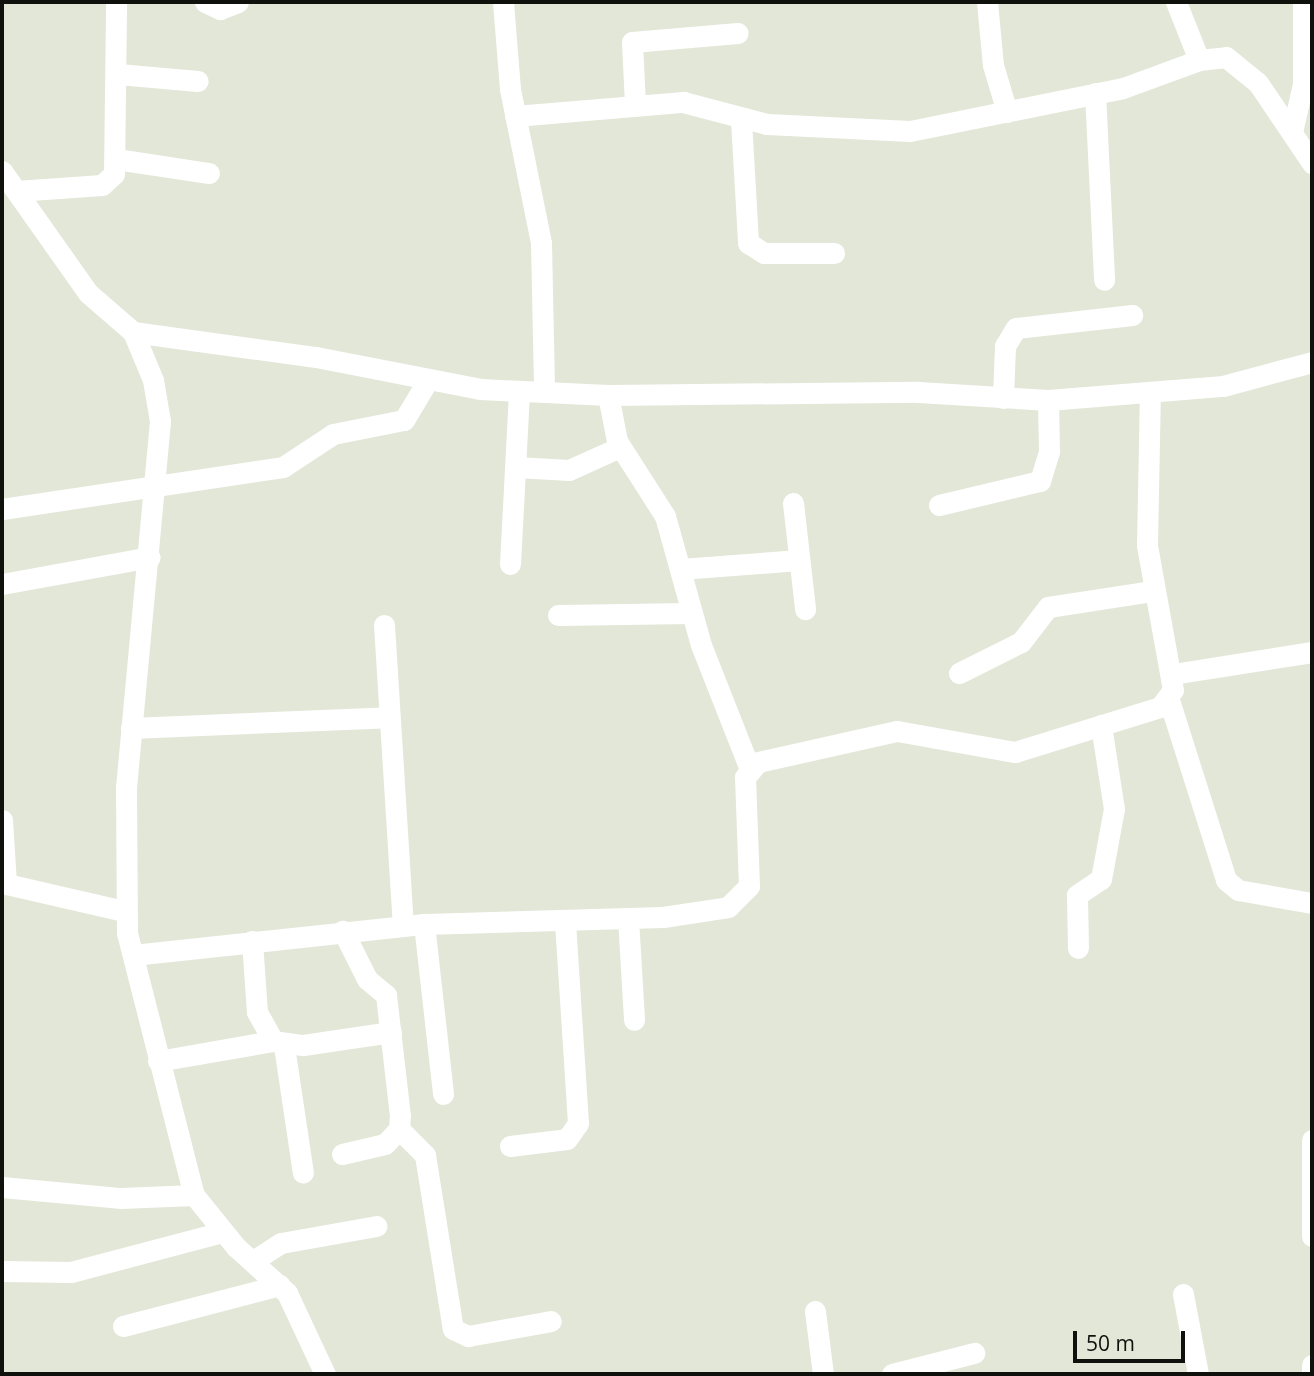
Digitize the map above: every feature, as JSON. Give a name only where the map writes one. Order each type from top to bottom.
[{"type":"street","points":[[16,191],[102,185],[114,174],[118,75],[116,2]]},
{"type":"street","points":[[205,2],[220,9],[238,2]]},
{"type":"street","points":[[503,2],[515,116],[541,243],[544,392]]},
{"type":"street","points":[[987,2],[993,65],[1007,112]]},
{"type":"street","points":[[1176,2],[1199,60]]},
{"type":"street","points":[[1292,132],[1303,84],[1303,2]]},
{"type":"street","points":[[635,104],[632,42],[738,33]]},
{"type":"street","points":[[515,116],[683,102],[741,120],[910,131],[1096,93],[1199,60],[1236,61],[1292,132],[1312,163]]},
{"type":"street","points":[[118,75],[198,81]]},
{"type":"street","points":[[1096,93],[1104,279]]},
{"type":"street","points":[[741,120],[748,243],[764,253],[834,253]]},
{"type":"street","points":[[116,159],[209,173]]},
{"type":"street","points":[[2,171],[88,293],[133,332],[158,400],[158,483],[131,728],[124,911],[158,1061],[194,1195],[222,1232],[280,1285],[301,1315],[325,1374]]},
{"type":"street","points":[[1003,398],[1005,346],[1016,328],[1132,315]]},
{"type":"street","points":[[133,332],[428,380],[519,391],[608,395],[862,391],[1048,401],[1150,395],[1242,383],[1312,362]]},
{"type":"street","points":[[2,509],[158,483],[283,467],[333,434],[404,420],[428,380]]},
{"type":"street","points":[[510,564],[519,391]]},
{"type":"street","points":[[133,955],[413,924],[628,918],[710,911],[741,899],[752,865],[744,791],[749,767],[690,613],[665,516],[620,447],[608,395]]},
{"type":"street","points":[[1150,395],[1145,502],[1153,591],[1173,674],[1169,700],[1226,880],[1238,890],[1312,903]]},
{"type":"street","points":[[939,505],[1040,481],[1049,453],[1048,401]]},
{"type":"street","points":[[516,467],[569,470],[620,447]]},
{"type":"street","points":[[793,503],[805,609]]},
{"type":"street","points":[[2,584],[150,557]]},
{"type":"street","points":[[680,569],[799,560]]},
{"type":"street","points":[[959,673],[1021,642],[1048,607],[1153,591]]},
{"type":"street","points":[[558,615],[690,613]]},
{"type":"street","points":[[383,625],[390,718],[413,924],[443,1094]]},
{"type":"street","points":[[1173,674],[1312,652]]},
{"type":"street","points":[[749,767],[873,734],[916,730],[1015,752],[1169,700]]},
{"type":"street","points":[[131,728],[390,718]]},
{"type":"street","points":[[1078,948],[1077,895],[1101,879],[1114,809],[1101,725]]},
{"type":"street","points":[[2,820],[4,883],[124,911]]},
{"type":"street","points":[[628,918],[634,1020]]},
{"type":"street","points":[[510,1146],[567,1139],[578,1123],[565,920]]},
{"type":"street","points":[[343,931],[367,979],[386,995],[399,1129],[425,1155],[453,1328],[468,1336],[551,1321]]},
{"type":"street","points":[[252,941],[257,1012],[278,1044],[303,1173]]},
{"type":"street","points":[[158,1061],[391,1032]]},
{"type":"street","points":[[342,1154],[385,1144],[399,1129]]},
{"type":"street","points":[[1312,1140],[1312,1236]]},
{"type":"street","points":[[2,1187],[121,1198],[194,1195]]},
{"type":"street","points":[[253,1261],[281,1243],[376,1226]]},
{"type":"street","points":[[2,1271],[71,1272],[222,1232]]},
{"type":"street","points":[[123,1326],[280,1285]]},
{"type":"street","points":[[1183,1294],[1198,1374]]},
{"type":"street","points":[[815,1311],[823,1374]]},
{"type":"street","points":[[892,1374],[974,1353]]},
{"type":"street","points":[[1312,1364],[1312,1374]]}]
